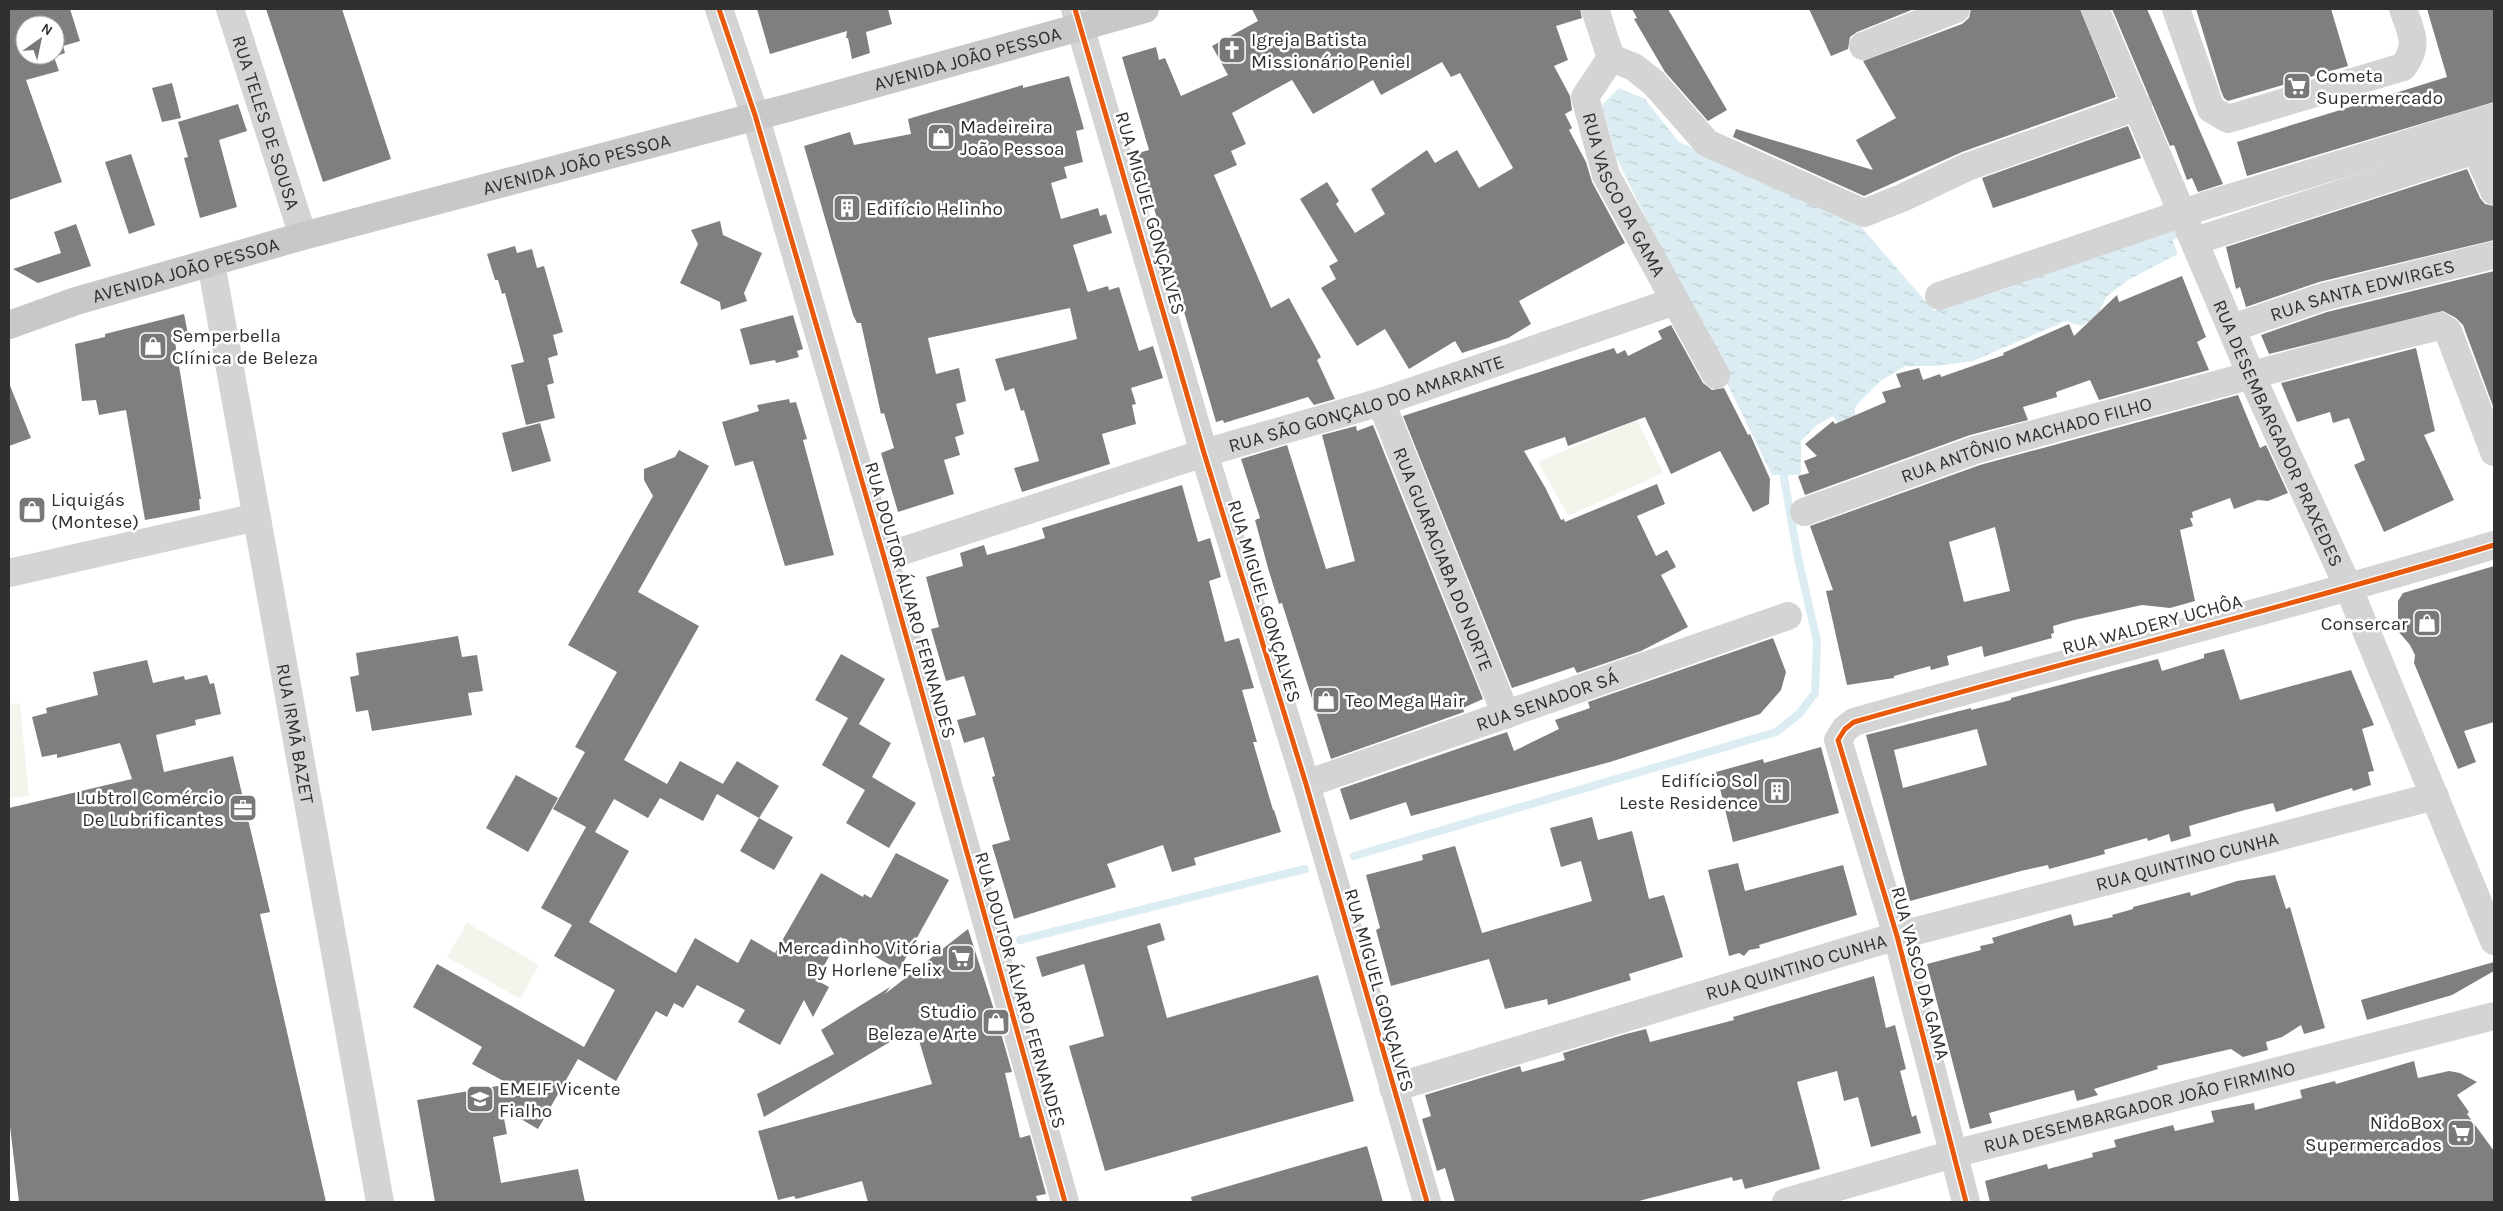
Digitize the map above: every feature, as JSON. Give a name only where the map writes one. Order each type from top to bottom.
[{"type":"main road","name":"AVENIDA JOÃO PESSOA","points":[[9,325],[76,301],[302,236],[756,115],[1078,17],[1145,9]]},
{"type":"street","name":"RUA TELES DE SOUSA","points":[[230,9],[302,236]]},
{"type":"street","name":"RUA DOUTOR ÁLVARO FERNANDES","points":[[719,9],[756,115],[884,557],[1065,1202]]},
{"type":"street","points":[[1595,9],[1611,58],[1634,67],[1654,83],[1707,143],[1864,213],[1902,198],[1967,167],[2138,106]]},
{"type":"street","points":[[1863,46],[1956,9]]},
{"type":"street","name":"RUA DESEMBARGADOR PRAXEDES","points":[[2095,9],[2138,106],[2251,375],[2349,589],[2494,941]]},
{"type":"street","points":[[2176,9],[2211,109],[2228,118],[2403,67],[2411,57],[2414,40],[2403,9]]},
{"type":"street","name":"RUA MIGUEL GONÇALVES","points":[[1078,17],[1204,453],[1306,784],[1426,1202]]},
{"type":"street","name":"RUA VASCO DA GAMA","points":[[1611,58],[1585,97],[1606,175],[1716,375]]},
{"type":"street","points":[[1939,296],[2179,203],[2494,117]]},
{"type":"street","points":[[2195,241],[2485,147],[2494,188]]},
{"type":"street","name":"RUA SANTA EDWIRGES","points":[[2232,328],[2324,296],[2494,256]]},
{"type":"street","name":"RUA IRMÃ BAZET","points":[[211,263],[380,1202]]},
{"type":"street","name":"RUA SÃO GONÇALO DO AMARANTE","points":[[884,557],[1204,453],[1381,402],[1675,300]]},
{"type":"street","name":"RUA ANTÔNIO MACHADO FILHO","points":[[1804,512],[1975,450],[2440,326],[2448,331],[2494,452]]},
{"type":"street","name":"RUA GUARACIABA DO NORTE","points":[[1381,402],[1506,715]]},
{"type":"street","points":[[9,573],[257,517]]},
{"type":"street","name":"RUA WALDERY UCHÔA","points":[[1842,753],[1838,740],[1845,729],[1854,722],[1997,681],[2265,609],[2349,589],[2494,545]]},
{"type":"street","name":"RUA SENADOR SÁ","points":[[1306,784],[1788,616]]},
{"type":"street","name":"RUA VASCO DA GAMA","points":[[1842,753],[1897,936],[1966,1202]]},
{"type":"street","name":"RUA QUINTINO CUNHA","points":[[1393,1088],[1897,936],[2435,796]]},
{"type":"street","name":"RUA DESEMBARGADOR JOÃO FIRMINO","points":[[1786,1202],[1954,1154],[2494,1016]]},
{"type":"shaded area","points":[[1637,420],[1663,473],[1568,516],[1538,462]]},
{"type":"shaded area","points":[[20,703],[29,796],[9,798],[9,704]]},
{"type":"shaded area","points":[[467,923],[539,965],[520,999],[447,957]]},
{"type":"water","points":[[1619,88],[1645,99],[1679,142],[1849,213],[1934,311],[2010,287],[2166,223],[2178,254],[2128,280],[2107,296],[2096,317],[2081,326],[2066,321],[1973,361],[1935,366],[1905,366],[1879,382],[1855,407],[1855,426],[1844,431],[1833,416],[1817,425],[1801,441],[1801,475],[1772,475],[1616,157],[1602,105]]},
{"type":"building","points":[[9,9],[70,9],[80,41],[65,45],[65,15],[15,15],[15,65],[57,65],[59,71],[26,80],[62,182],[9,200]]},
{"type":"building","points":[[266,9],[342,9],[391,159],[323,182]]},
{"type":"building","points":[[757,9],[888,9],[892,24],[866,32],[870,53],[852,59],[848,38],[846,38],[847,31],[770,54]]},
{"type":"building","points":[[1252,9],[1580,9],[1582,18],[1556,26],[1568,60],[1554,66],[1570,96],[1572,110],[1565,114],[1572,128],[1569,130],[1586,162],[1592,182],[1625,243],[1519,301],[1531,324],[1508,338],[1462,353],[1455,341],[1409,369],[1385,329],[1357,346],[1321,288],[1336,279],[1329,266],[1338,261],[1300,199],[1327,182],[1339,201],[1336,204],[1355,233],[1385,214],[1371,189],[1427,150],[1435,163],[1457,150],[1479,188],[1513,168],[1460,73],[1451,77],[1442,62],[1381,95],[1373,80],[1313,114],[1292,80],[1232,113],[1246,144],[1231,151],[1237,165],[1214,175],[1271,308],[1289,298],[1321,357],[1317,360],[1335,399],[1314,405],[1308,397],[1224,423],[1223,420],[1216,422],[1138,153],[1149,150],[1122,57],[1156,47],[1159,60],[1165,58],[1181,96],[1228,75],[1212,46],[1258,21]]},
{"type":"building","points":[[1632,9],[1668,9],[1727,110],[1708,121],[1665,72],[1634,19],[1637,18]]},
{"type":"building","points":[[1809,9],[1914,9],[1857,32],[1850,37],[1848,49],[1831,56]]},
{"type":"building","points":[[1971,9],[2080,9],[2116,97],[1962,152],[1864,196],[1733,137],[1736,129],[1873,170],[1856,140],[1896,118],[1863,61],[1962,24],[1969,18]]},
{"type":"building","points":[[2112,9],[2147,9],[2223,184],[2198,192],[2192,178],[2187,180],[2174,145],[2170,146]]},
{"type":"building","points":[[2196,9],[2331,9],[2348,66],[2228,101],[2224,98],[2221,91]]},
{"type":"building","points":[[2427,9],[2494,9],[2494,102],[2247,176],[2237,142],[2447,77]]},
{"type":"building","points":[[1069,76],[1084,129],[1076,131],[1083,162],[1064,167],[1067,178],[1051,183],[1061,219],[1098,208],[1100,216],[1106,214],[1112,233],[1073,245],[1087,290],[1088,292],[1108,286],[1109,290],[1119,287],[1139,351],[1153,346],[1163,378],[1131,388],[1136,404],[1132,405],[1136,424],[1102,434],[1110,464],[1022,492],[1014,468],[1039,461],[1024,410],[1021,411],[1014,388],[1005,391],[995,359],[1077,339],[1070,308],[928,338],[936,374],[959,368],[966,401],[956,404],[964,434],[955,437],[960,455],[944,460],[954,494],[898,512],[881,453],[894,448],[884,413],[881,414],[861,323],[857,323],[853,315],[804,146],[850,132],[854,145],[911,134],[908,119],[1023,85],[1023,88]]},
{"type":"building","points":[[172,83],[181,118],[162,122],[152,88]]},
{"type":"building","points":[[238,104],[247,131],[219,140],[237,207],[200,218],[184,158],[188,157],[178,122]]},
{"type":"building","points":[[2128,126],[2141,158],[1993,208],[1982,178]]},
{"type":"building","points":[[131,154],[155,225],[129,234],[105,162]]},
{"type":"building","points":[[2467,169],[2480,198],[2485,204],[2494,206],[2494,240],[2319,282],[2246,307],[2240,287],[2236,289],[2226,247]]},
{"type":"building","points":[[720,221],[723,235],[762,253],[744,293],[747,301],[721,310],[720,302],[680,283],[698,244],[691,230]]},
{"type":"building","points":[[76,224],[91,266],[38,283],[13,269],[61,253],[54,232]]},
{"type":"building","points":[[515,246],[517,253],[532,249],[537,268],[544,266],[563,332],[553,335],[558,355],[548,358],[554,383],[547,385],[555,418],[526,425],[511,365],[524,362],[505,293],[502,294],[498,280],[495,280],[487,254]]},
{"type":"building","points":[[2494,271],[2494,409],[2463,325],[2456,318],[2443,311],[2269,354],[2261,335],[2327,312]]},
{"type":"building","points":[[2182,276],[2206,337],[2197,342],[2209,370],[2099,400],[2090,380],[2056,392],[2057,397],[2023,407],[2028,420],[1970,435],[1805,495],[1798,476],[1809,473],[1804,461],[1817,456],[1805,444],[1833,421],[1835,424],[1886,402],[1882,392],[1901,387],[1896,374],[1919,368],[1923,380],[1940,374],[1941,377],[2004,355],[2003,353],[2069,324],[2074,336],[2117,295],[2119,302]]},
{"type":"building","points":[[184,314],[189,339],[175,342],[201,499],[199,499],[200,510],[145,520],[126,410],[99,415],[96,400],[82,401],[75,344],[105,337],[105,334]]},
{"type":"building","points":[[793,315],[803,349],[797,351],[799,357],[776,363],[775,360],[750,365],[740,329]]},
{"type":"building","points":[[1671,325],[1703,383],[1712,390],[1724,388],[1748,435],[1750,434],[1770,479],[1769,504],[1753,512],[1720,451],[1671,474],[1645,417],[1568,446],[1565,437],[1524,451],[1561,520],[1564,519],[1565,522],[1657,484],[1665,504],[1637,516],[1656,556],[1667,550],[1676,567],[1661,575],[1688,627],[1641,651],[1577,673],[1574,667],[1512,688],[1403,416],[1614,348],[1617,354],[1625,350],[1628,356],[1662,339],[1658,331]]},
{"type":"building","points":[[2416,348],[2435,431],[2424,435],[2454,500],[2384,532],[2354,465],[2365,460],[2349,418],[2333,423],[2330,412],[2297,422],[2281,383]]},
{"type":"building","points":[[9,383],[31,438],[9,446]]},
{"type":"building","points":[[2238,395],[2260,448],[2266,445],[2288,493],[2268,501],[2258,500],[2234,509],[2230,498],[2192,512],[2193,518],[2190,518],[2193,526],[2180,530],[2195,601],[2170,608],[2142,605],[2074,620],[2053,626],[2054,633],[2051,634],[2052,638],[1984,657],[1982,646],[1947,656],[1949,665],[1931,670],[1930,666],[1894,676],[1894,678],[1847,685],[1826,591],[1833,590],[1810,526],[1980,465]],"holes":[[[1995,527],[2010,591],[1964,602],[1949,542]]]},
{"type":"building","points":[[789,399],[790,403],[796,402],[807,439],[803,440],[834,555],[785,566],[753,461],[735,466],[722,422],[759,411],[757,405]]},
{"type":"building","points":[[540,423],[551,461],[512,472],[502,433]]},
{"type":"building","points":[[1373,425],[1483,699],[1463,708],[1464,712],[1331,759],[1282,603],[1279,604],[1268,568],[1255,520],[1260,518],[1241,459],[1287,445],[1326,569],[1355,561],[1322,435],[1356,426],[1357,431]]},
{"type":"building","points":[[679,450],[709,466],[638,592],[699,626],[624,760],[667,784],[680,761],[723,784],[737,761],[779,786],[759,818],[717,794],[703,821],[660,798],[648,818],[614,799],[595,832],[629,851],[589,922],[676,973],[695,938],[738,963],[751,939],[775,953],[821,873],[863,897],[864,894],[871,898],[896,853],[949,880],[899,970],[840,937],[816,980],[829,987],[813,1017],[804,1000],[780,1045],[738,1022],[745,1010],[697,985],[683,1008],[674,1003],[667,1017],[656,1011],[616,1081],[578,1059],[538,1129],[502,1108],[507,1134],[493,1137],[501,1183],[578,1169],[585,1202],[435,1202],[417,1100],[509,1084],[472,1064],[482,1047],[413,1007],[437,964],[584,1047],[615,990],[554,956],[572,925],[541,908],[586,827],[553,809],[585,752],[575,747],[617,672],[568,645],[653,496],[644,480],[644,469],[675,457]]},
{"type":"building","points":[[1182,485],[1198,542],[1210,538],[1221,577],[1209,581],[1225,642],[1239,638],[1254,688],[1242,690],[1257,742],[1253,742],[1281,832],[1194,858],[1196,865],[1172,872],[1163,845],[1107,864],[1116,887],[1014,919],[992,845],[1010,840],[992,777],[995,776],[984,737],[964,743],[957,720],[976,715],[964,676],[946,681],[931,629],[939,627],[926,577],[963,566],[960,553],[984,545],[987,555],[1045,538],[1042,528]]},
{"type":"building","points":[[2494,566],[2494,722],[2464,731],[2476,762],[2458,769],[2414,663],[2415,655],[2410,645],[2398,631],[2398,601],[2403,593]]},
{"type":"building","points":[[458,636],[462,657],[477,655],[483,691],[468,693],[472,715],[372,731],[368,710],[356,712],[350,677],[359,675],[356,653]]},
{"type":"building","points":[[1773,638],[1786,672],[1781,690],[1760,714],[1610,762],[1411,816],[1406,802],[1350,820],[1340,789],[1507,732],[1514,751],[1559,729],[1555,720],[1590,708],[1588,702]]},
{"type":"building","points":[[2224,649],[2240,700],[2351,670],[2374,725],[2362,729],[2374,771],[2368,772],[2371,785],[2353,791],[2352,788],[2276,812],[2273,803],[2241,811],[2189,826],[2191,836],[2171,842],[2169,834],[2148,841],[2147,838],[2104,850],[2105,854],[2049,869],[2048,865],[2021,871],[1910,901],[1866,735],[1971,708],[1971,710],[2011,700],[2011,698],[2158,659],[2162,671],[2204,658],[2204,654]],"holes":[[[1977,729],[1987,765],[1903,788],[1894,750]]]},
{"type":"building","points":[[841,654],[885,679],[859,724],[891,743],[872,777],[916,803],[889,848],[846,823],[865,790],[822,765],[848,718],[815,700]]},
{"type":"building","points":[[147,660],[153,683],[184,676],[185,680],[207,675],[210,684],[214,683],[221,714],[195,720],[196,725],[156,735],[164,772],[233,756],[270,912],[260,914],[326,1202],[19,1202],[9,1118],[9,808],[132,779],[120,743],[57,758],[57,754],[42,757],[32,717],[47,713],[46,708],[98,695],[93,672]]},
{"type":"building","name":"Edifício Sol Leste Residence","points":[[1821,747],[1839,813],[1733,842],[1716,772],[1763,759],[1764,763]]},
{"type":"building","points":[[516,775],[558,798],[528,852],[486,828]]},
{"type":"building","points":[[1592,817],[1598,840],[1632,831],[1649,899],[1664,895],[1683,957],[1629,974],[1631,980],[1548,1005],[1547,999],[1505,1009],[1489,959],[1391,986],[1376,930],[1380,928],[1366,875],[1423,860],[1422,855],[1455,846],[1482,933],[1592,901],[1581,861],[1561,867],[1550,828]]},
{"type":"building","points":[[759,818],[793,837],[774,870],[740,851]]},
{"type":"building","points":[[1738,863],[1745,891],[1843,865],[1857,915],[1759,945],[1760,948],[1749,950],[1744,956],[1739,953],[1729,956],[1708,870]]},
{"type":"building","points":[[2275,875],[2286,909],[2290,907],[2325,1028],[2304,1034],[2301,1025],[2282,1037],[2266,1042],[2268,1050],[2243,1057],[2231,1049],[2157,1066],[2158,1069],[2094,1089],[2098,1095],[2077,1101],[2074,1090],[1989,1113],[1992,1123],[1970,1129],[1927,964],[1981,950],[1980,946],[1994,943],[1992,938],[2071,914],[2074,926],[2113,917],[2112,915],[2133,909],[2133,907],[2190,892],[2191,896],[2237,881]]},
{"type":"building","points":[[1160,923],[1165,940],[1147,946],[1167,1018],[1318,975],[1354,1101],[1105,1171],[1069,1046],[1104,1036],[1084,964],[1042,977],[1036,957]]},
{"type":"building","points":[[968,929],[1012,1072],[1005,1073],[1020,1138],[1030,1135],[1046,1194],[1036,1196],[1038,1202],[868,1202],[862,1181],[796,1199],[794,1196],[778,1200],[758,1131],[932,1084],[915,1027],[764,1117],[757,1094],[834,1054],[821,1030],[890,987],[885,994]]},
{"type":"building","points":[[2494,962],[2494,971],[2452,995],[2367,1020],[2361,1000]]},
{"type":"building","points":[[1874,976],[1886,1028],[1895,1025],[1906,1069],[1900,1071],[1912,1117],[1916,1115],[1921,1133],[1871,1147],[1858,1097],[1844,1101],[1837,1071],[1797,1082],[1820,1169],[1745,1189],[1742,1179],[1733,1181],[1732,1177],[1635,1202],[1455,1202],[1445,1168],[1437,1171],[1422,1119],[1431,1116],[1425,1095],[1520,1066],[1522,1072],[1565,1060],[1563,1053],[1626,1034],[1646,1029],[1650,1042],[1734,1020],[1733,1017]]},
{"type":"building","points":[[2414,1061],[2418,1078],[2449,1071],[2460,1073],[2477,1082],[2457,1095],[2469,1112],[2467,1114],[2494,1151],[2494,1202],[1990,1202],[1985,1181],[2047,1164],[2048,1169],[2093,1157],[2092,1153],[2116,1147],[2114,1140],[2173,1125],[2175,1131],[2214,1122],[2211,1111],[2254,1103],[2255,1110],[2302,1098],[2300,1090],[2335,1081],[2336,1084]]},
{"type":"building","points":[[1367,1146],[1383,1202],[1192,1202],[1191,1197]]},
{"type":"waterway","points":[[2161,239],[2186,232]]},
{"type":"waterway","points":[[1354,856],[1776,732],[1799,714],[1815,693],[1817,641],[1798,558],[1784,478],[1786,466]]},
{"type":"waterway","points":[[1020,940],[1305,869]]},
{"type":"cycle path","points":[[719,9],[755,115],[884,557],[1065,1202]]},
{"type":"cycle path","points":[[1075,9],[1204,453],[1306,784],[1427,1202]]},
{"type":"cycle path","points":[[1966,1202],[1897,936],[1838,740],[1845,729],[1854,722],[2335,591],[2494,545]]},
{"type":"place","name":"Igreja Batista Missionário Peniel","points":[[1232,50]]},
{"type":"place","name":"Cometa Supermercado","points":[[2297,86]]},
{"type":"place","name":"Madeireira João Pessoa","points":[[941,137]]},
{"type":"place","name":"Edifício Helinho","points":[[847,208]]},
{"type":"place","name":"Semperbella Clínica de Beleza","points":[[153,346]]},
{"type":"place","name":"Liquigás (Montese)","points":[[32,510]]},
{"type":"place","name":"Consercar","points":[[2427,623]]},
{"type":"place","name":"Teo Mega Hair","points":[[1326,700]]},
{"type":"place","name":"Edifício Sol Leste Residence","points":[[1777,791]]},
{"type":"place","name":"Lubtrol Comércio De Lubrificantes","points":[[243,808]]},
{"type":"place","name":"Mercadinho Vitória By Horlene Felix","points":[[961,958]]},
{"type":"place","name":"Studio Beleza e Arte","points":[[996,1022]]},
{"type":"place","name":"EMEIF Vicente Fialho","points":[[480,1099]]},
{"type":"place","name":"NidoBox Supermercados","points":[[2461,1133]]}]
